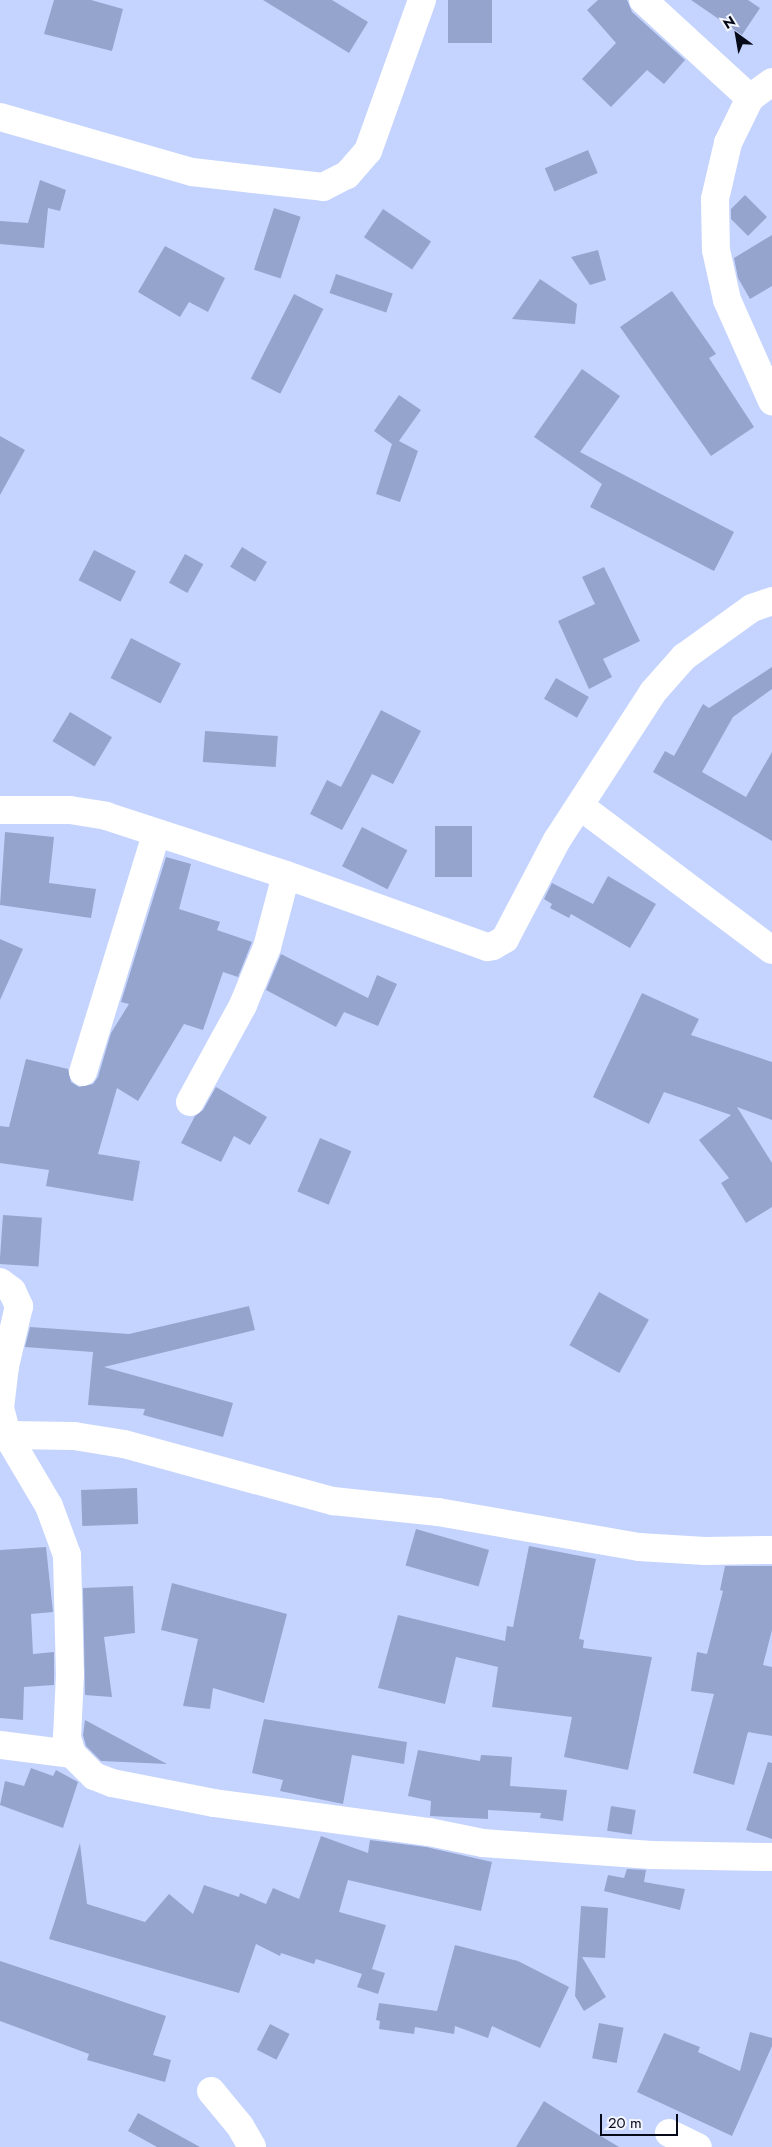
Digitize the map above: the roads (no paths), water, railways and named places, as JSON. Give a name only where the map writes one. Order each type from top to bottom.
[{"type":"street","points":[[0,117],[192,172],[323,188],[347,175],[368,151],[422,0]]},
{"type":"street","points":[[643,0],[750,98]]},
{"type":"street","points":[[772,82],[750,98],[728,143],[715,199],[716,250],[727,300],[772,401]]},
{"type":"street","points":[[0,810],[70,810],[106,816],[156,835],[286,875],[487,947],[493,946],[505,939],[557,840],[653,692],[684,657],[752,608],[772,602]]},
{"type":"street","points":[[580,806],[772,950]]},
{"type":"street","points":[[82,1072],[156,835]]},
{"type":"street","points":[[190,1102],[243,1005],[267,947],[286,875]]},
{"type":"street","points":[[0,1282],[12,1291],[19,1306],[5,1366],[0,1408],[7,1435],[49,1506],[66,1555],[70,1674],[67,1737],[72,1754],[94,1776],[112,1783],[275,1813],[429,1832],[483,1843],[652,1854],[772,1856]]},
{"type":"street","points":[[7,1435],[74,1436],[124,1444],[334,1500],[438,1512],[639,1547],[705,1551],[772,1550]]},
{"type":"street","points":[[0,1745],[72,1754]]},
{"type":"street","points":[[211,2091],[240,2126],[252,2147]]},
{"type":"street","points":[[669,2133],[698,2147]]}]
